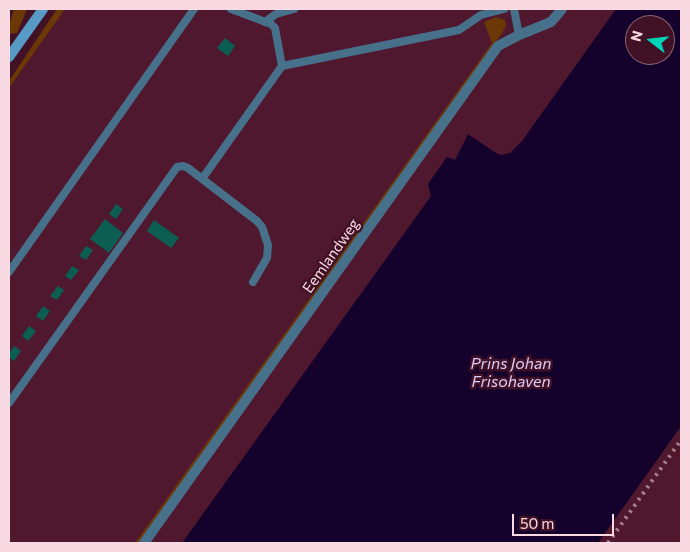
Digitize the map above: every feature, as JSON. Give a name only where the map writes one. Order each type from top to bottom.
[{"type":"street","points":[[27,30],[34,9]]},
{"type":"street","points":[[9,57],[43,9]]},
{"type":"street","name":"Eemlandweg","points":[[144,543],[498,46],[551,22],[562,9]]},
{"type":"lane","points":[[9,272],[194,9]]},
{"type":"lane","points":[[231,9],[275,28],[282,66]]},
{"type":"lane","points":[[253,9],[255,18]]},
{"type":"lane","points":[[264,22],[276,14],[294,9]]},
{"type":"lane","points":[[202,180],[282,66],[459,30],[481,15],[504,9]]},
{"type":"lane","points":[[514,9],[519,35]]},
{"type":"lane","points":[[9,403],[177,168],[183,166],[188,168],[257,221],[262,227],[268,245],[267,258],[253,282]]},
{"type":"shaded area","points":[[14,9],[27,9],[17,33],[9,34],[9,25]]},
{"type":"shaded area","points":[[57,9],[65,9],[9,88],[9,81]]},
{"type":"shaded area","points":[[65,9],[678,9],[673,15],[625,15],[625,65],[628,65],[285,543],[9,543],[9,88]]},
{"type":"shaded area","points":[[496,17],[505,20],[506,26],[502,33],[139,543],[135,543],[492,43],[484,22]]},
{"type":"shaded area","points":[[681,426],[681,543],[598,543]]},
{"type":"water","name":"Prins Johan Frisohaven","points":[[616,9],[681,9],[681,426],[598,543],[182,543],[431,196],[428,184],[447,157],[455,160],[468,134],[496,153],[501,155],[510,153],[522,141]]},
{"type":"building","points":[[225,38],[235,46],[228,56],[217,48]]},
{"type":"building","points":[[116,204],[123,209],[116,219],[109,214]]},
{"type":"building","points":[[105,219],[123,233],[109,253],[90,239]]},
{"type":"building","points":[[154,220],[179,238],[171,248],[147,231]]},
{"type":"building","points":[[86,246],[93,250],[86,260],[79,256]]},
{"type":"building","points":[[72,266],[79,270],[71,280],[65,276]]},
{"type":"building","points":[[58,286],[64,290],[57,300],[50,296]]},
{"type":"building","points":[[43,306],[50,311],[43,321],[36,316]]},
{"type":"building","points":[[29,326],[36,331],[28,341],[22,336]]},
{"type":"building","points":[[14,346],[21,351],[14,361],[9,357],[9,354]]},
{"type":"railway","points":[[608,543],[681,440]]}]
